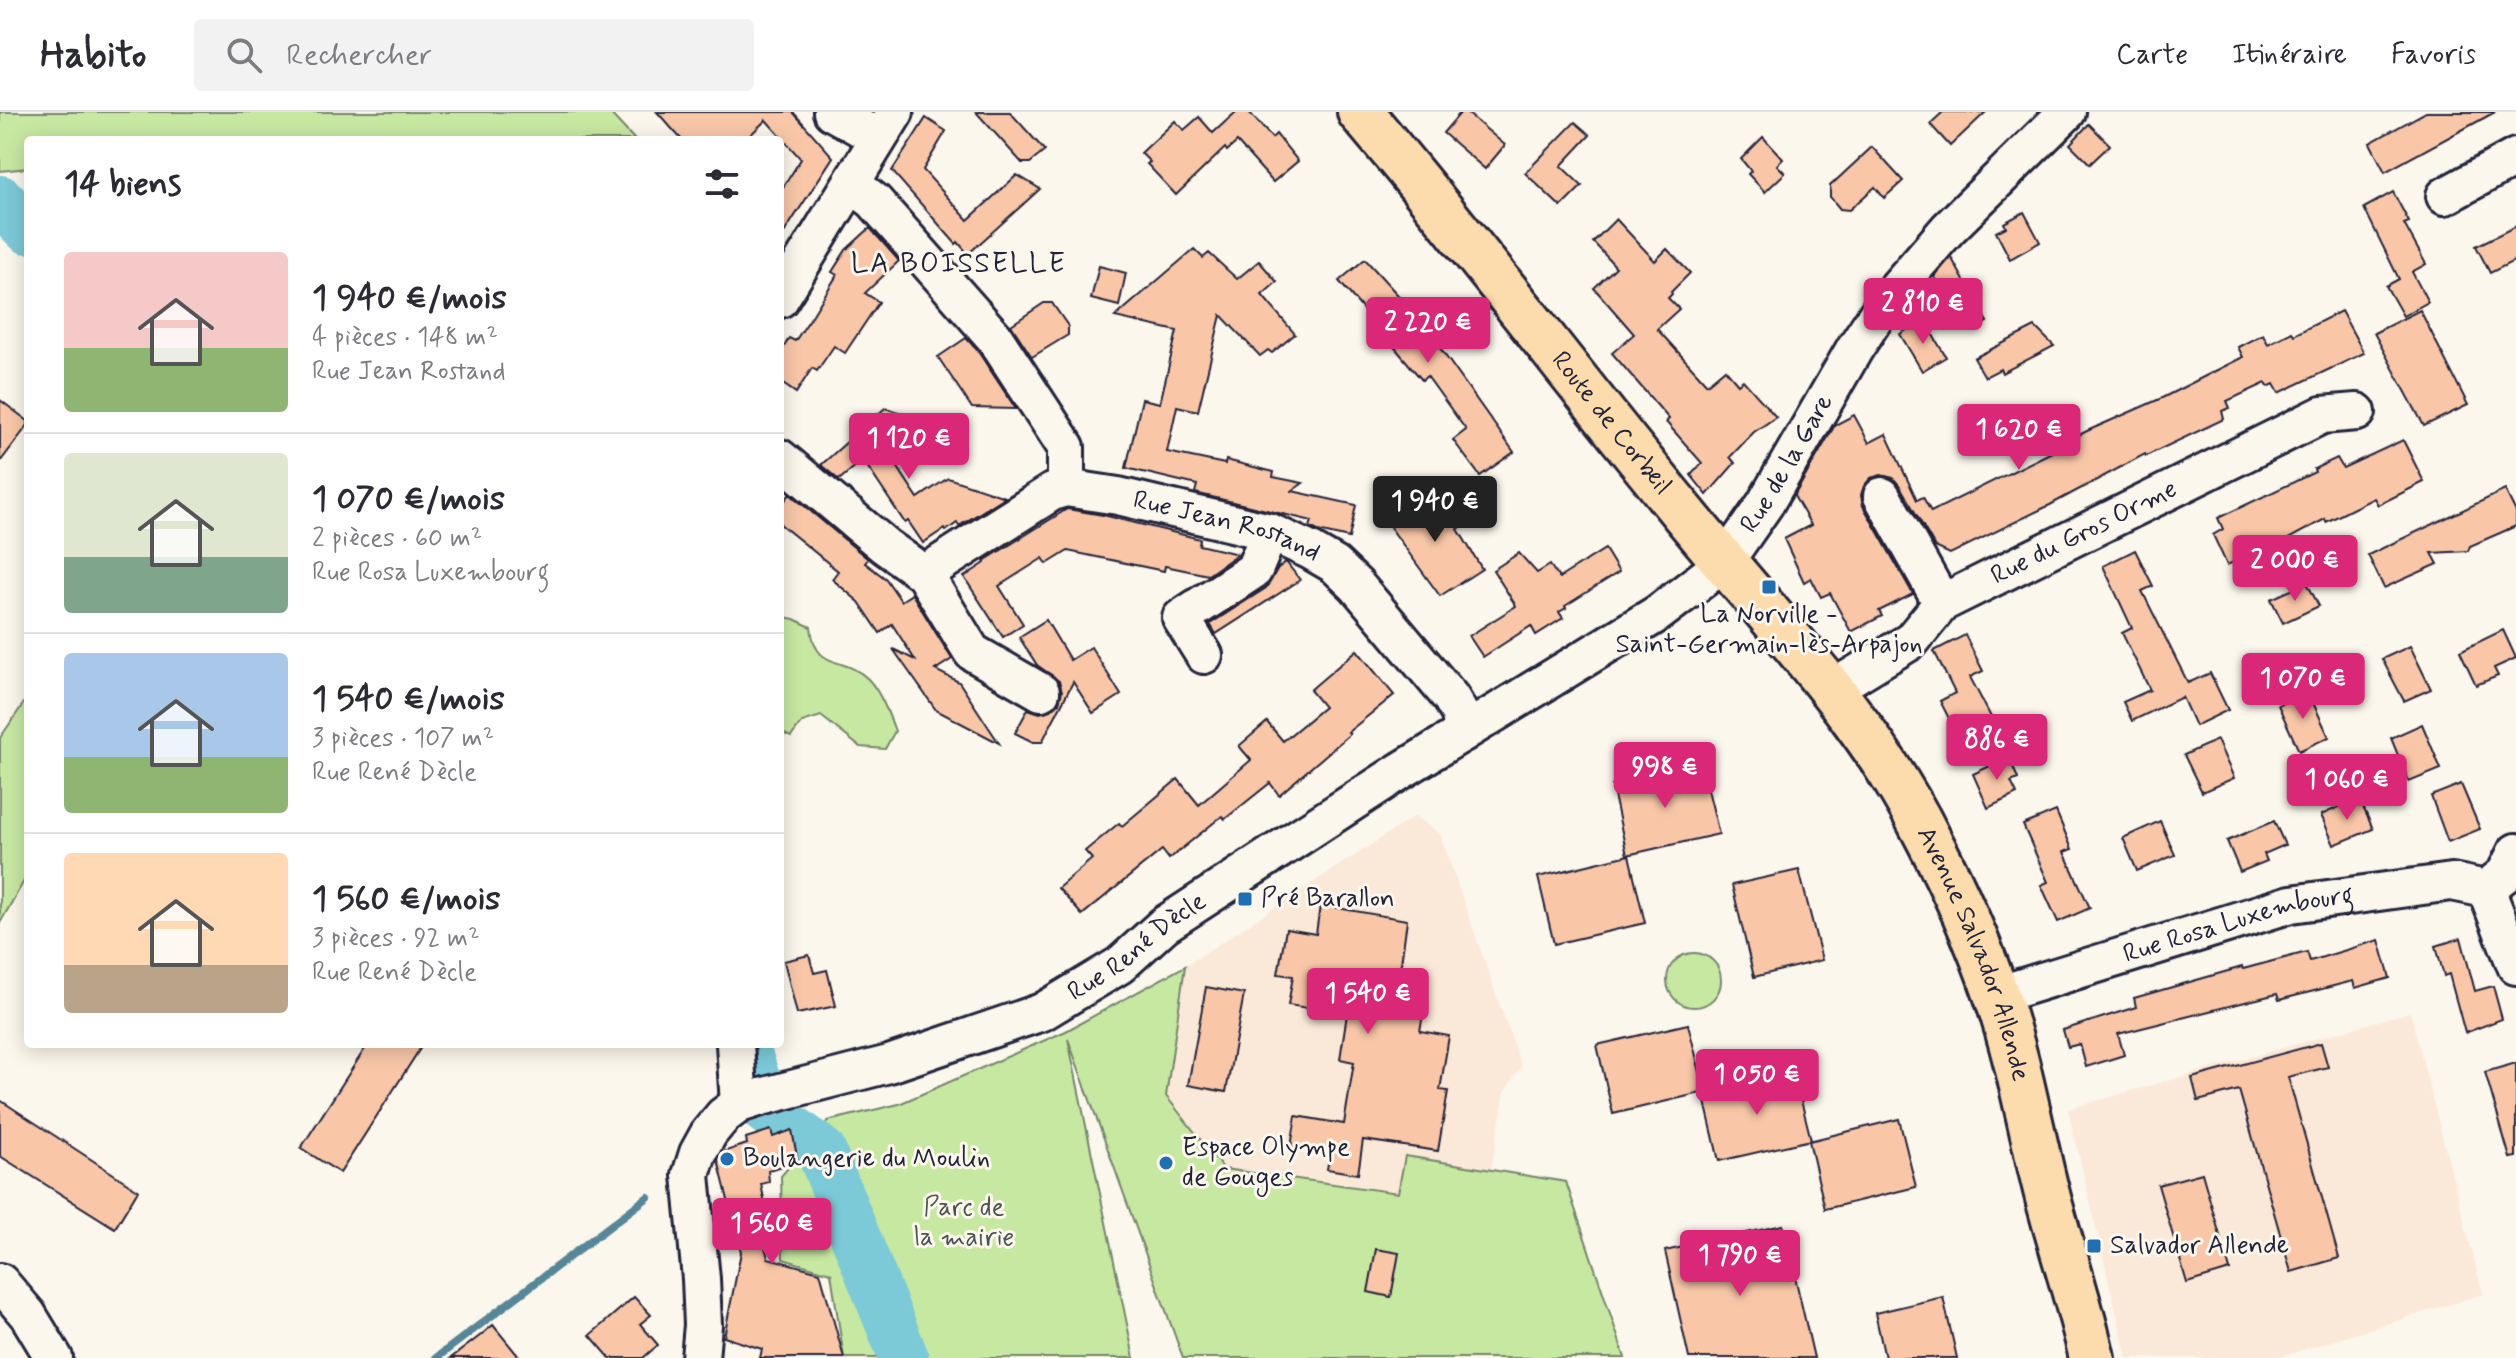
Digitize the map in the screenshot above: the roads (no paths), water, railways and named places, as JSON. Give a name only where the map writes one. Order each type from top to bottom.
[{"type":"main road","name":"Route de Corbeil","points":[[1360,112],[1410,169],[1724,563]]},
{"type":"main road","points":[[1397,112],[1410,169]]},
{"type":"main road","name":"Avenue Salvador Allende","points":[[1724,563],[1832,689],[1892,773],[1956,895],[1997,995],[2062,1257],[2092,1358]]},
{"type":"street","points":[[784,293],[886,125],[832,112]]},
{"type":"street","name":"Rue de la Gare","points":[[1724,563],[1765,504],[1888,298],[1948,229],[2067,112]]},
{"type":"street","points":[[2445,196],[2516,157]]},
{"type":"street","points":[[852,184],[874,201],[994,337],[1066,447],[1066,488],[1037,499],[924,574]]},
{"type":"street","name":"Rue du Gros Orme","points":[[1832,689],[1911,641],[1942,603],[2322,415],[2357,412]]},
{"type":"street","points":[[784,461],[885,546],[924,574],[972,652],[1041,692]]},
{"type":"street","name":"Rue Jean Rostand","points":[[1066,488],[1118,496],[1270,532],[1335,565],[1356,585],[1451,698],[1460,714],[1463,733]]},
{"type":"street","points":[[1882,496],[1942,603]]},
{"type":"street","points":[[1204,655],[1181,618],[1254,570],[1270,532]]},
{"type":"street","name":"Rue René Dècle","points":[[700,1358],[703,1325],[701,1279],[691,1175],[698,1153],[723,1116],[750,1101],[932,1051],[989,1028],[1042,1012],[1120,965],[1164,925],[1463,733],[1657,614],[1724,563]]},
{"type":"street","points":[[2516,852],[2505,874],[2486,889],[2516,966]]},
{"type":"street","name":"Rue Rosa Luxembourg","points":[[1997,995],[2291,904],[2452,882],[2486,889]]},
{"type":"street","points":[[736,1048],[750,1101]]},
{"type":"street","points":[[0,1282],[28,1315],[54,1358]]},
{"type":"waterway","points":[[0,200],[24,225]]},
{"type":"waterway","points":[[746,1051],[765,1109],[821,1151],[904,1358]]},
{"type":"waterway","points":[[436,1358],[648,1197]]},
{"type":"place","name":"La Norville - Saint-Germain-lès-Arpajon","points":[[1769,587]]},
{"type":"place","name":"Pré Barallon","points":[[1245,899]]},
{"type":"place","name":"Boulangerie du Moulin","points":[[727,1159]]},
{"type":"place","name":"Espace Olympe de Gouges","points":[[1166,1163]]},
{"type":"place","name":"Salvador Allende","points":[[2094,1246]]},
{"type":"district","name":"LA BOISSELLE","points":[[959,264]]},
{"type":"park label","name":"Parc de la mairie","points":[[964,1223]]}]
